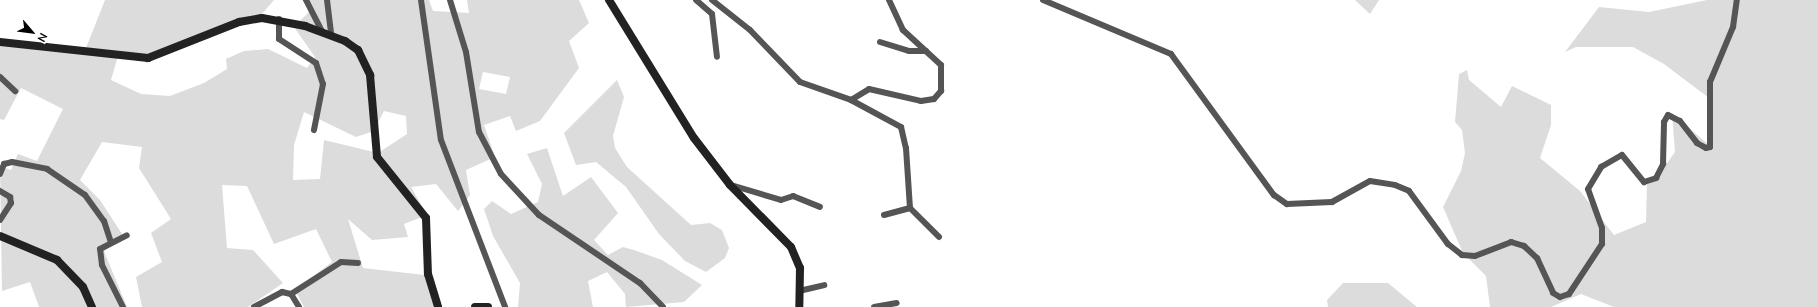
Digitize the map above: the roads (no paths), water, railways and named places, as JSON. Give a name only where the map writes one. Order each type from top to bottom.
[{"type":"street","points":[[306,0],[322,31]]},
{"type":"street","points":[[327,0],[331,34]]},
{"type":"street","points":[[421,0],[441,140],[505,307]]},
{"type":"street","points":[[450,0],[466,52],[478,132],[501,174],[539,215],[640,283],[664,307]]},
{"type":"street","points":[[609,0],[694,138],[730,185],[791,248],[800,268],[799,307]]},
{"type":"street","points":[[696,0],[712,14],[717,57]]},
{"type":"street","points":[[712,0],[750,30],[796,79],[851,100],[901,127],[906,148],[910,208],[939,237]]},
{"type":"street","points":[[851,100],[869,89],[911,100],[934,100],[941,91],[942,69],[926,51],[903,30],[889,0]]},
{"type":"street","points":[[1043,0],[1171,54],[1274,195],[1287,204],[1332,202],[1370,181],[1395,185],[1409,191],[1448,244],[1462,255],[1474,256],[1511,242],[1524,246],[1537,258],[1553,293],[1560,297],[1569,294],[1602,244],[1602,228],[1588,189],[1601,167],[1622,155],[1639,179],[1644,182],[1656,178],[1663,164],[1664,122],[1668,115],[1680,121],[1697,143],[1706,148],[1710,147],[1710,82],[1733,27],[1737,0]]},
{"type":"street","points":[[279,19],[279,39],[316,63],[323,84],[314,130]]},
{"type":"street","points":[[1,44],[148,58],[239,22],[279,19],[331,34],[352,46],[363,58],[372,85],[373,139],[377,157],[426,218],[428,274],[438,307]]},
{"type":"street","points":[[880,42],[909,51],[926,51]]},
{"type":"street","points":[[0,77],[15,91]]},
{"type":"street","points":[[0,174],[4,164],[12,162],[53,173],[85,195],[104,222],[111,242]]},
{"type":"street","points":[[730,185],[781,200],[793,196],[820,207]]},
{"type":"street","points":[[0,191],[10,197],[11,203],[0,220]]},
{"type":"street","points":[[884,215],[910,208]]},
{"type":"street","points":[[123,307],[102,265],[100,249],[126,235]]},
{"type":"street","points":[[0,236],[57,260],[83,287],[92,307]]},
{"type":"street","points":[[254,307],[282,292],[291,294],[341,262],[358,262]]},
{"type":"street","points":[[799,291],[824,285]]},
{"type":"street","points":[[291,294],[299,307]]},
{"type":"street","points":[[874,307],[897,303]]},
{"type":"street","points":[[475,307],[488,307]]}]
